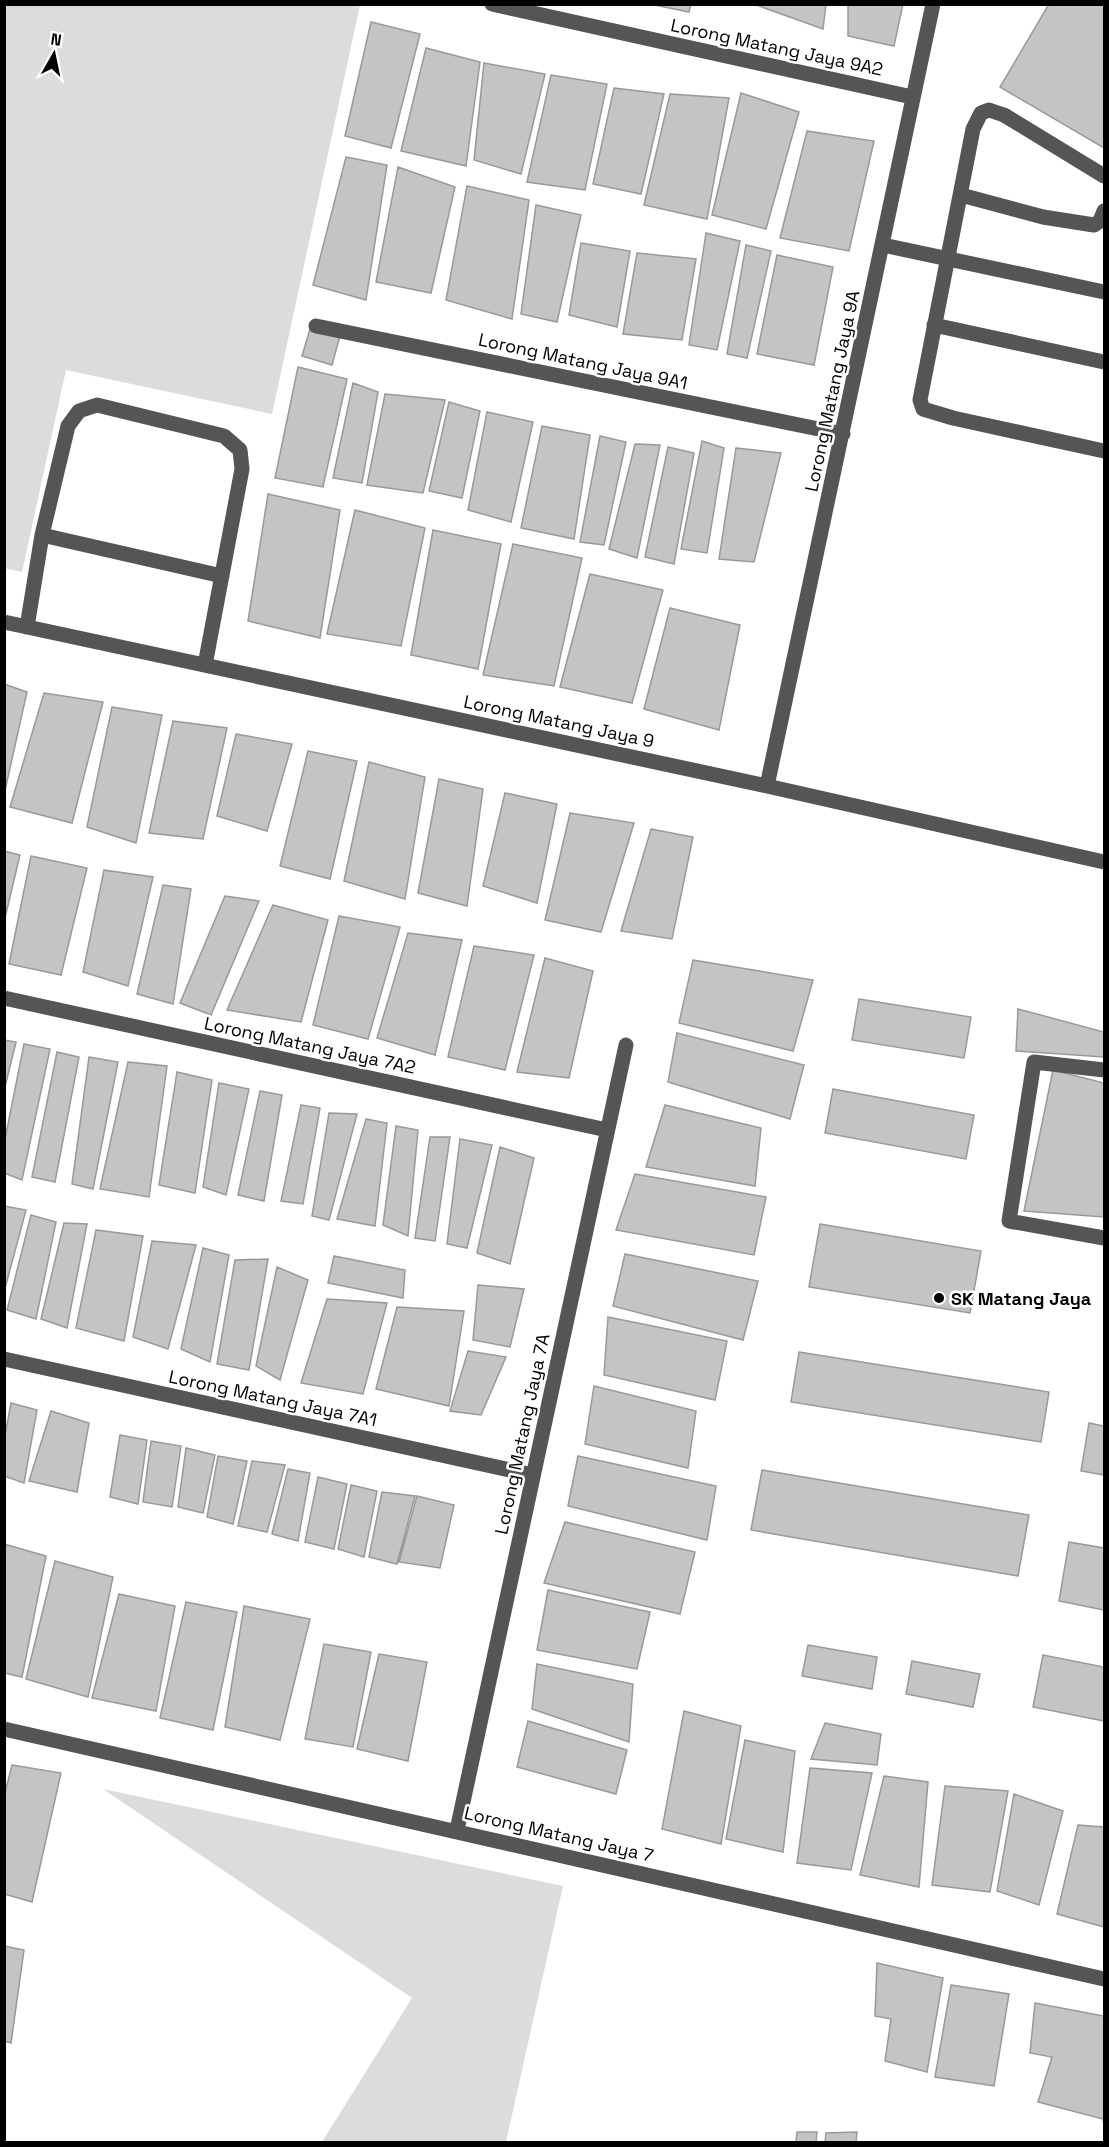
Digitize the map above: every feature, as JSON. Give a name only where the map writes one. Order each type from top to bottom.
[{"type":"street","name":"Lorong Matang Jaya 9A2","points":[[492,4],[912,97]]},
{"type":"street","name":"Lorong Matang Jaya 9A","points":[[767,786],[933,4]]},
{"type":"street","points":[[1104,177],[1004,115],[989,110],[981,113],[973,129],[920,400],[923,409],[953,418],[1104,451]]},
{"type":"street","points":[[961,195],[1043,217],[1094,225],[1100,221],[1104,211]]},
{"type":"street","points":[[883,245],[1104,292]]},
{"type":"street","points":[[934,324],[1104,362]]},
{"type":"street","name":"Lorong Matang Jaya 9A1","points":[[316,327],[843,434]]},
{"type":"street","points":[[27,627],[42,535],[68,426],[79,411],[97,405],[225,436],[240,450],[242,469],[205,665]]},
{"type":"street","points":[[42,535],[222,576]]},
{"type":"street","name":"Lorong Matang Jaya 9","points":[[4,622],[767,786],[1104,862]]},
{"type":"street","name":"Lorong Matang Jaya 7A2","points":[[4,998],[607,1131]]},
{"type":"street","name":"Lorong Matang Jaya 7A","points":[[458,1830],[626,1045]]},
{"type":"street","points":[[1104,1070],[1034,1062],[1009,1221],[1104,1238]]},
{"type":"street","name":"Lorong Matang Jaya 7A1","points":[[4,1359],[534,1475]]},
{"type":"street","name":"Lorong Matang Jaya 7","points":[[4,1729],[458,1830],[1104,1979]]},
{"type":"shaded area","points":[[5,4],[360,5],[272,414],[66,370],[22,572],[4,568]]},
{"type":"shaded area","points":[[103,1789],[563,1886],[506,2142],[322,2142],[412,1998]]},
{"type":"building","points":[[650,4],[691,4],[689,12]]},
{"type":"building","points":[[759,4],[826,4],[823,29],[759,6]]},
{"type":"building","points":[[848,4],[903,4],[894,46],[848,36]]},
{"type":"building","points":[[1049,4],[1104,4],[1104,148],[1000,87]]},
{"type":"building","points":[[371,22],[420,34],[391,148],[345,136]]},
{"type":"building","points":[[426,48],[480,62],[466,166],[401,151]]},
{"type":"building","points":[[484,63],[545,74],[521,174],[474,160]]},
{"type":"building","points":[[551,75],[607,84],[585,190],[527,182]]},
{"type":"building","points":[[614,88],[664,94],[641,194],[593,184]]},
{"type":"building","points":[[741,93],[799,112],[766,229],[712,215]]},
{"type":"building","points":[[670,94],[729,98],[707,219],[644,205]]},
{"type":"building","points":[[807,131],[874,141],[849,251],[780,238]]},
{"type":"building","points":[[346,157],[387,165],[366,300],[313,285]]},
{"type":"building","points":[[398,167],[455,187],[431,293],[376,282]]},
{"type":"building","points":[[467,186],[529,200],[512,319],[446,300]]},
{"type":"building","points":[[536,205],[581,215],[557,322],[521,314]]},
{"type":"building","points":[[706,233],[740,241],[717,350],[689,345]]},
{"type":"building","points":[[581,243],[630,251],[617,327],[569,315]]},
{"type":"building","points":[[746,245],[771,251],[747,358],[727,354]]},
{"type":"building","points":[[637,253],[696,259],[682,340],[623,334]]},
{"type":"building","points":[[777,255],[833,267],[814,365],[757,354]]},
{"type":"building","points":[[310,329],[340,336],[332,365],[302,356]]},
{"type":"building","points":[[298,367],[347,379],[323,487],[275,478]]},
{"type":"building","points":[[353,383],[378,392],[362,483],[333,478]]},
{"type":"building","points":[[385,394],[445,400],[423,493],[367,485]]},
{"type":"building","points":[[449,402],[480,411],[462,498],[429,491]]},
{"type":"building","points":[[487,412],[533,422],[511,522],[468,510]]},
{"type":"building","points":[[542,426],[590,435],[574,539],[521,528]]},
{"type":"building","points":[[600,436],[626,442],[604,545],[580,542]]},
{"type":"building","points":[[702,441],[724,448],[707,553],[681,549]]},
{"type":"building","points":[[635,444],[660,445],[637,558],[609,549]]},
{"type":"building","points":[[668,447],[694,453],[674,564],[645,557]]},
{"type":"building","points":[[736,448],[781,453],[754,562],[719,559]]},
{"type":"building","points":[[268,494],[340,510],[320,638],[248,621]]},
{"type":"building","points":[[355,510],[425,528],[401,646],[327,634]]},
{"type":"building","points":[[433,530],[501,544],[478,669],[411,655]]},
{"type":"building","points":[[513,544],[582,558],[554,686],[483,675]]},
{"type":"building","points":[[590,574],[663,590],[632,703],[560,687]]},
{"type":"building","points":[[670,608],[740,625],[719,730],[644,709]]},
{"type":"building","points":[[4,684],[27,692],[4,795]]},
{"type":"building","points":[[44,693],[103,702],[72,823],[10,807]]},
{"type":"building","points":[[112,707],[162,715],[136,843],[87,827]]},
{"type":"building","points":[[173,721],[227,728],[203,839],[149,833]]},
{"type":"building","points":[[236,734],[292,744],[267,831],[217,816]]},
{"type":"building","points":[[308,751],[357,761],[330,879],[280,866]]},
{"type":"building","points":[[369,762],[425,777],[405,899],[344,881]]},
{"type":"building","points":[[439,779],[483,789],[467,906],[418,893]]},
{"type":"building","points":[[505,793],[557,804],[537,903],[483,886]]},
{"type":"building","points":[[570,813],[634,823],[601,932],[545,920]]},
{"type":"building","points":[[651,829],[693,837],[672,939],[621,931]]},
{"type":"building","points":[[4,851],[20,855],[4,922]]},
{"type":"building","points":[[31,856],[87,868],[61,975],[9,964]]},
{"type":"building","points":[[104,870],[153,877],[128,986],[83,972]]},
{"type":"building","points":[[163,885],[191,889],[173,1004],[137,994]]},
{"type":"building","points":[[225,896],[259,901],[211,1015],[180,1003]]},
{"type":"building","points":[[273,905],[328,920],[301,1022],[227,1010]]},
{"type":"building","points":[[339,916],[400,927],[368,1039],[313,1025]]},
{"type":"building","points":[[408,933],[462,940],[435,1055],[377,1038]]},
{"type":"building","points":[[474,946],[534,955],[505,1070],[448,1057]]},
{"type":"building","points":[[545,958],[593,971],[569,1078],[517,1072]]},
{"type":"building","points":[[693,960],[813,980],[793,1051],[679,1023]]},
{"type":"building","points":[[859,999],[971,1017],[964,1058],[852,1040]]},
{"type":"building","points":[[1018,1009],[1104,1032],[1104,1057],[1016,1051]]},
{"type":"building","points":[[677,1033],[804,1065],[790,1119],[668,1082]]},
{"type":"building","points":[[4,1040],[16,1042],[4,1091]]},
{"type":"building","points":[[24,1044],[50,1049],[22,1180],[4,1173],[4,1144]]},
{"type":"building","points":[[57,1052],[79,1057],[55,1182],[32,1177]]},
{"type":"building","points":[[89,1057],[118,1062],[93,1189],[72,1184]]},
{"type":"building","points":[[128,1062],[167,1066],[149,1197],[100,1189]]},
{"type":"building","points":[[1053,1070],[1104,1083],[1104,1217],[1024,1211]]},
{"type":"building","points":[[177,1072],[212,1080],[195,1193],[159,1185]]},
{"type":"building","points":[[219,1083],[249,1089],[226,1195],[203,1187]]},
{"type":"building","points":[[833,1089],[974,1115],[966,1159],[825,1133]]},
{"type":"building","points":[[260,1091],[282,1095],[264,1201],[238,1195]]},
{"type":"building","points":[[301,1105],[320,1108],[303,1204],[281,1201]]},
{"type":"building","points":[[665,1105],[761,1128],[755,1186],[646,1167]]},
{"type":"building","points":[[329,1113],[357,1114],[329,1220],[312,1216]]},
{"type":"building","points":[[366,1119],[387,1123],[375,1226],[337,1219]]},
{"type":"building","points":[[396,1126],[418,1130],[408,1236],[383,1225]]},
{"type":"building","points":[[430,1137],[450,1137],[435,1241],[415,1238]]},
{"type":"building","points":[[460,1139],[492,1145],[467,1248],[447,1244]]},
{"type":"building","points":[[500,1147],[534,1158],[510,1264],[477,1253]]},
{"type":"building","points":[[635,1174],[766,1197],[754,1255],[616,1230]]},
{"type":"building","points":[[4,1206],[26,1210],[4,1292]]},
{"type":"building","points":[[31,1215],[56,1222],[36,1319],[7,1310]]},
{"type":"building","points":[[64,1223],[87,1224],[67,1328],[41,1319]]},
{"type":"building","points":[[820,1224],[981,1251],[970,1313],[809,1287]]},
{"type":"building","points":[[96,1230],[143,1236],[124,1341],[76,1328]]},
{"type":"building","points":[[152,1241],[196,1245],[168,1349],[133,1337]]},
{"type":"building","points":[[203,1248],[229,1255],[210,1362],[181,1349]]},
{"type":"building","points":[[625,1254],[758,1281],[743,1340],[613,1306]]},
{"type":"building","points":[[334,1256],[405,1270],[403,1298],[328,1283]]},
{"type":"building","points":[[268,1259],[249,1370],[217,1364],[235,1260]]},
{"type":"building","points":[[277,1267],[308,1280],[280,1380],[256,1366]]},
{"type":"building","points":[[478,1285],[524,1289],[510,1347],[473,1340]]},
{"type":"building","points":[[327,1299],[387,1303],[363,1394],[301,1383]]},
{"type":"building","points":[[397,1307],[464,1311],[449,1406],[376,1389]]},
{"type":"building","points":[[608,1317],[727,1341],[715,1400],[604,1375]]},
{"type":"building","points":[[468,1351],[506,1357],[481,1415],[450,1411]]},
{"type":"building","points":[[799,1352],[1049,1392],[1041,1442],[791,1402]]},
{"type":"building","points":[[594,1386],[696,1411],[688,1468],[585,1444]]},
{"type":"building","points":[[11,1403],[37,1410],[24,1483],[4,1476],[4,1441]]},
{"type":"building","points":[[51,1411],[89,1423],[77,1492],[29,1481]]},
{"type":"building","points":[[1089,1423],[1104,1426],[1104,1475],[1081,1471]]},
{"type":"building","points":[[120,1435],[147,1440],[138,1504],[110,1497]]},
{"type":"building","points":[[151,1441],[181,1446],[172,1507],[143,1502]]},
{"type":"building","points":[[186,1448],[215,1455],[203,1513],[178,1507]]},
{"type":"building","points":[[218,1456],[247,1461],[233,1524],[207,1517]]},
{"type":"building","points":[[578,1456],[716,1486],[707,1540],[568,1506]]},
{"type":"building","points":[[252,1461],[285,1465],[267,1532],[238,1526]]},
{"type":"building","points":[[288,1469],[310,1473],[298,1541],[272,1534]]},
{"type":"building","points":[[762,1470],[1029,1515],[1018,1576],[751,1530]]},
{"type":"building","points":[[318,1477],[347,1484],[334,1549],[305,1542]]},
{"type":"building","points":[[351,1485],[377,1491],[364,1557],[338,1549]]},
{"type":"building","points":[[382,1492],[415,1496],[397,1564],[369,1557]]},
{"type":"building","points":[[417,1496],[454,1505],[440,1568],[399,1562]]},
{"type":"building","points":[[565,1522],[695,1552],[680,1614],[544,1583]]},
{"type":"building","points":[[1069,1542],[1104,1548],[1104,1610],[1059,1601]]},
{"type":"building","points":[[4,1544],[46,1556],[22,1677],[4,1673]]},
{"type":"building","points":[[55,1561],[113,1577],[88,1697],[26,1679]]},
{"type":"building","points":[[548,1590],[650,1612],[637,1669],[537,1650]]},
{"type":"building","points":[[119,1594],[175,1606],[156,1711],[92,1698]]},
{"type":"building","points":[[186,1602],[237,1612],[213,1730],[160,1718]]},
{"type":"building","points":[[244,1606],[310,1619],[280,1740],[225,1727]]},
{"type":"building","points":[[324,1644],[371,1652],[353,1747],[305,1739]]},
{"type":"building","points":[[808,1645],[877,1657],[872,1689],[802,1676]]},
{"type":"building","points":[[379,1654],[427,1662],[408,1761],[357,1749]]},
{"type":"building","points":[[1043,1655],[1104,1667],[1104,1721],[1033,1707]]},
{"type":"building","points":[[912,1661],[980,1674],[973,1707],[906,1694]]},
{"type":"building","points":[[537,1664],[633,1684],[629,1742],[532,1709]]},
{"type":"building","points":[[684,1711],[741,1726],[721,1844],[662,1829]]},
{"type":"building","points":[[528,1721],[627,1750],[616,1794],[517,1767]]},
{"type":"building","points":[[825,1723],[881,1734],[877,1765],[811,1759]]},
{"type":"building","points":[[745,1740],[795,1751],[783,1852],[726,1839]]},
{"type":"building","points":[[12,1765],[61,1773],[32,1902],[4,1894],[4,1797]]},
{"type":"building","points":[[810,1768],[872,1773],[851,1870],[797,1863]]},
{"type":"building","points":[[884,1776],[928,1782],[919,1887],[860,1875]]},
{"type":"building","points":[[945,1786],[1008,1791],[990,1892],[932,1885]]},
{"type":"building","points":[[1014,1794],[1063,1811],[1039,1905],[997,1891]]},
{"type":"building","points":[[1078,1825],[1104,1827],[1104,1927],[1057,1914]]},
{"type":"building","points":[[4,1946],[24,1950],[11,2043],[4,2041]]},
{"type":"building","points":[[877,1963],[943,1978],[927,2072],[885,2061],[891,2019],[875,2016]]},
{"type":"building","points":[[951,1985],[1009,1994],[994,2086],[935,2077]]},
{"type":"building","points":[[1035,2003],[1104,2016],[1104,2125],[1103,2119],[1038,2102],[1052,2057],[1030,2053]]},
{"type":"building","points":[[797,2132],[817,2132],[816,2142],[796,2142]]},
{"type":"building","points":[[857,2132],[856,2142],[825,2142],[826,2133]]},
{"type":"place","name":"SK Matang Jaya","points":[[939,1298]]}]
